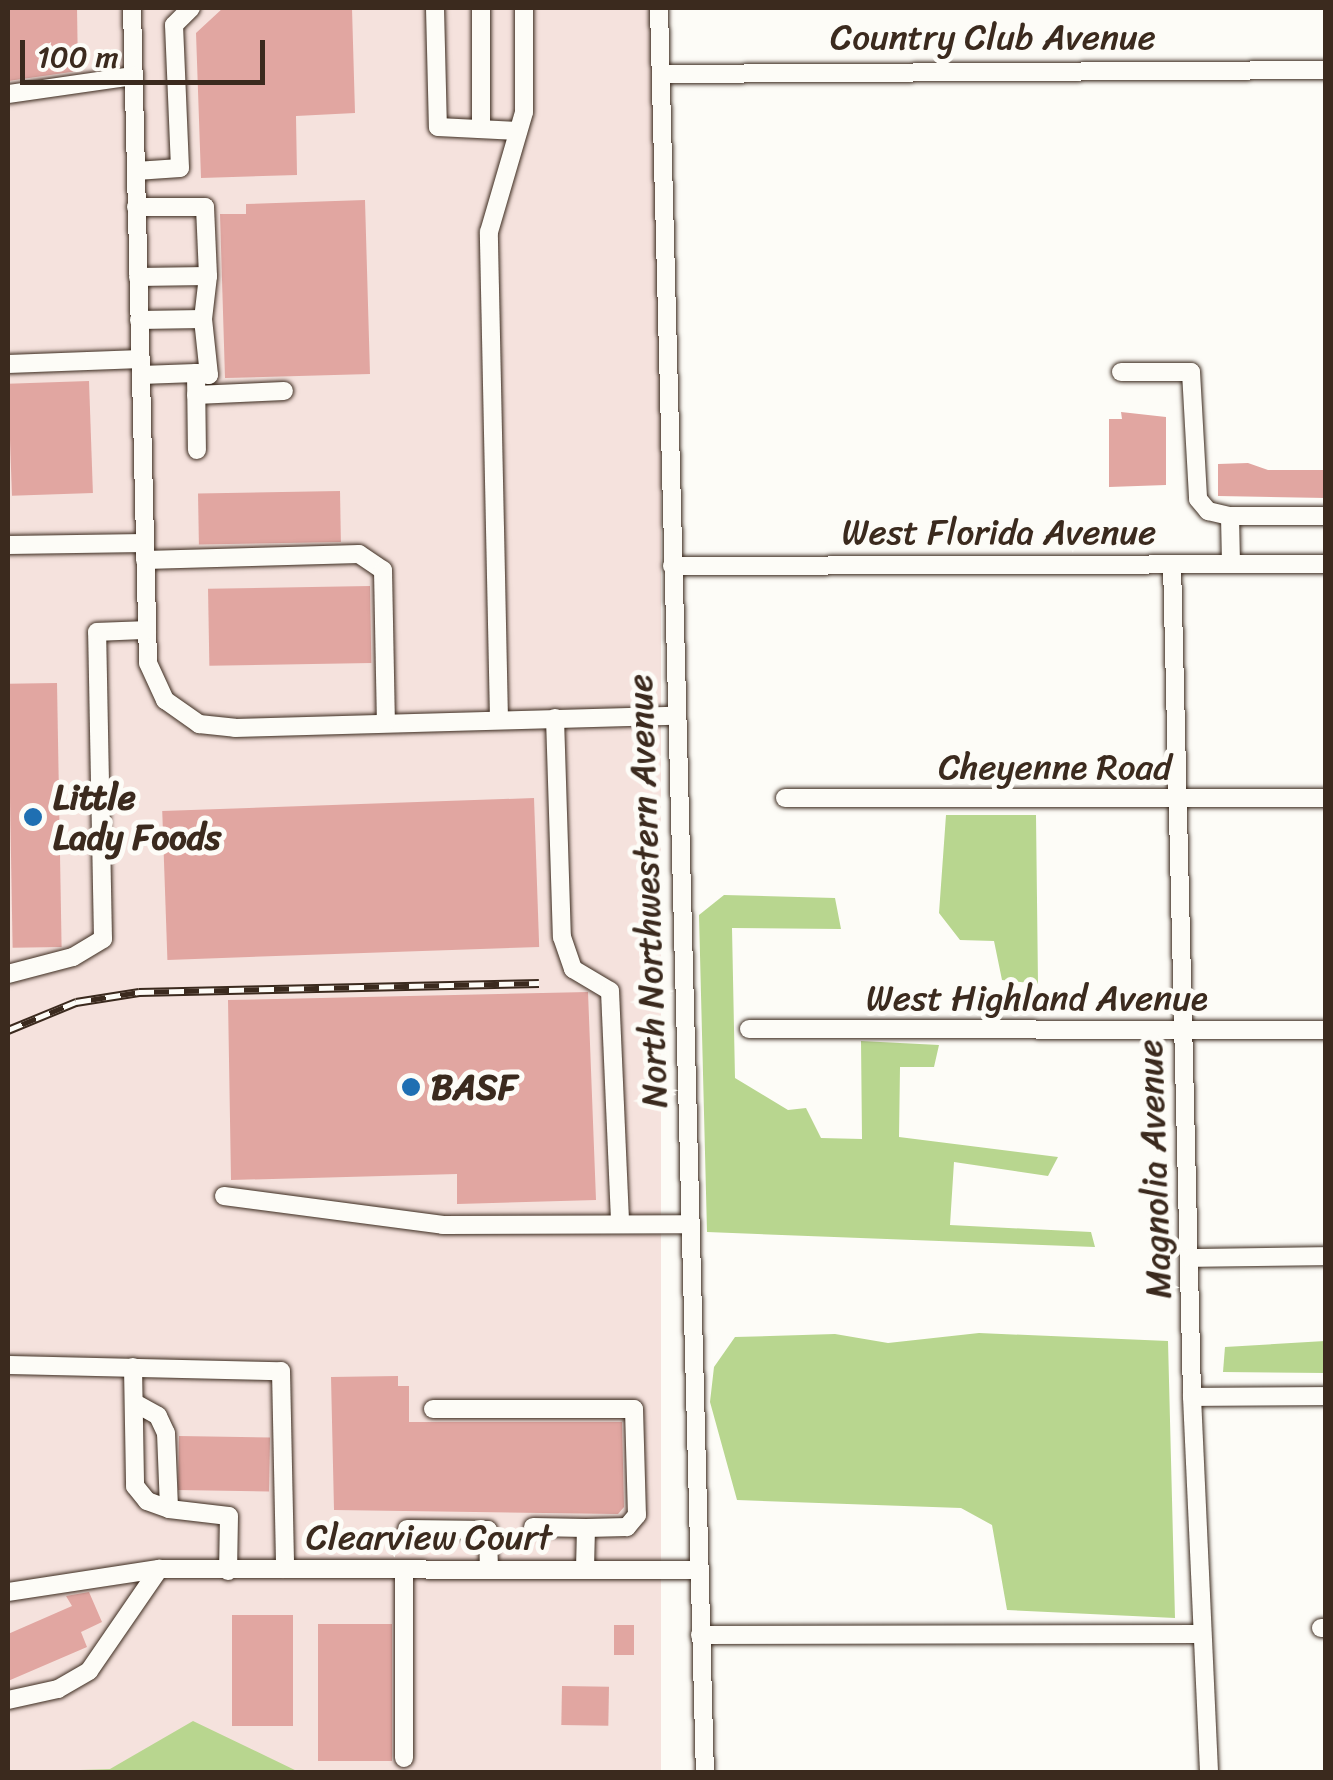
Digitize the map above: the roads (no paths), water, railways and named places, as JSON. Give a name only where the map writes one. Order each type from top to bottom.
[{"type":"street","points":[[132,8],[147,630],[158,690],[199,724],[674,716]]},
{"type":"street","points":[[136,171],[180,168],[174,25],[191,8]]},
{"type":"street","points":[[434,8],[438,127],[518,131]]},
{"type":"street","points":[[481,127],[482,8]]},
{"type":"street","points":[[499,720],[489,232],[518,131],[524,8]]},
{"type":"street","name":"North Northwestern Avenue","points":[[658,8],[705,1772]]},
{"type":"street","name":"Country Club Avenue","points":[[661,74],[1326,70]]},
{"type":"street","points":[[8,94],[134,76]]},
{"type":"street","points":[[8,364],[141,367],[208,375],[203,319],[208,276],[205,207],[136,206]]},
{"type":"street","points":[[138,277],[208,276]]},
{"type":"street","points":[[139,320],[203,319]]},
{"type":"street","points":[[1121,372],[1191,372],[1198,499],[1208,511],[1230,516],[1326,516]]},
{"type":"street","points":[[196,373],[197,450]]},
{"type":"street","points":[[196,394],[284,392]]},
{"type":"street","points":[[1230,516],[1231,564]]},
{"type":"street","points":[[8,546],[359,554],[383,570],[386,722]]},
{"type":"street","name":"Magnolia Avenue","points":[[1172,564],[1192,1397],[1209,1772]]},
{"type":"street","name":"West Florida Avenue","points":[[672,566],[1326,564]]},
{"type":"street","points":[[8,974],[74,957],[103,939],[96,632],[147,630]]},
{"type":"street","points":[[556,718],[562,937],[573,969],[610,990],[620,1224]]},
{"type":"street","name":"Cheyenne Road","points":[[785,798],[1326,798]]},
{"type":"street","name":"West Highland Avenue","points":[[748,1029],[1326,1030]]},
{"type":"street","points":[[224,1196],[443,1224],[689,1224]]},
{"type":"street","points":[[1189,1258],[1326,1256]]},
{"type":"street","points":[[8,1365],[281,1371],[284,1569]]},
{"type":"street","points":[[133,1368],[135,1486],[147,1501],[169,1509],[230,1516],[228,1571]]},
{"type":"street","points":[[1192,1397],[1326,1396]]},
{"type":"street","points":[[135,1403],[158,1416],[166,1433],[169,1509]]},
{"type":"street","points":[[433,1409],[634,1409],[637,1515],[627,1527],[534,1527]]},
{"type":"street","points":[[585,1570],[586,1528]]},
{"type":"street","points":[[407,1529],[488,1530],[489,1570]]},
{"type":"street","points":[[8,1700],[58,1689],[89,1671],[159,1569]]},
{"type":"street","name":"Clearview Court","points":[[8,1592],[159,1569],[698,1570]]},
{"type":"street","points":[[404,1570],[404,1758]]},
{"type":"street","points":[[700,1636],[1200,1634]]},
{"type":"railway","points":[[8,1030],[76,1002],[139,992],[539,983]]},
{"type":"place","name":"Little Lady Foods","points":[[33,817]]},
{"type":"place","name":"BASF","points":[[411,1087]]}]
